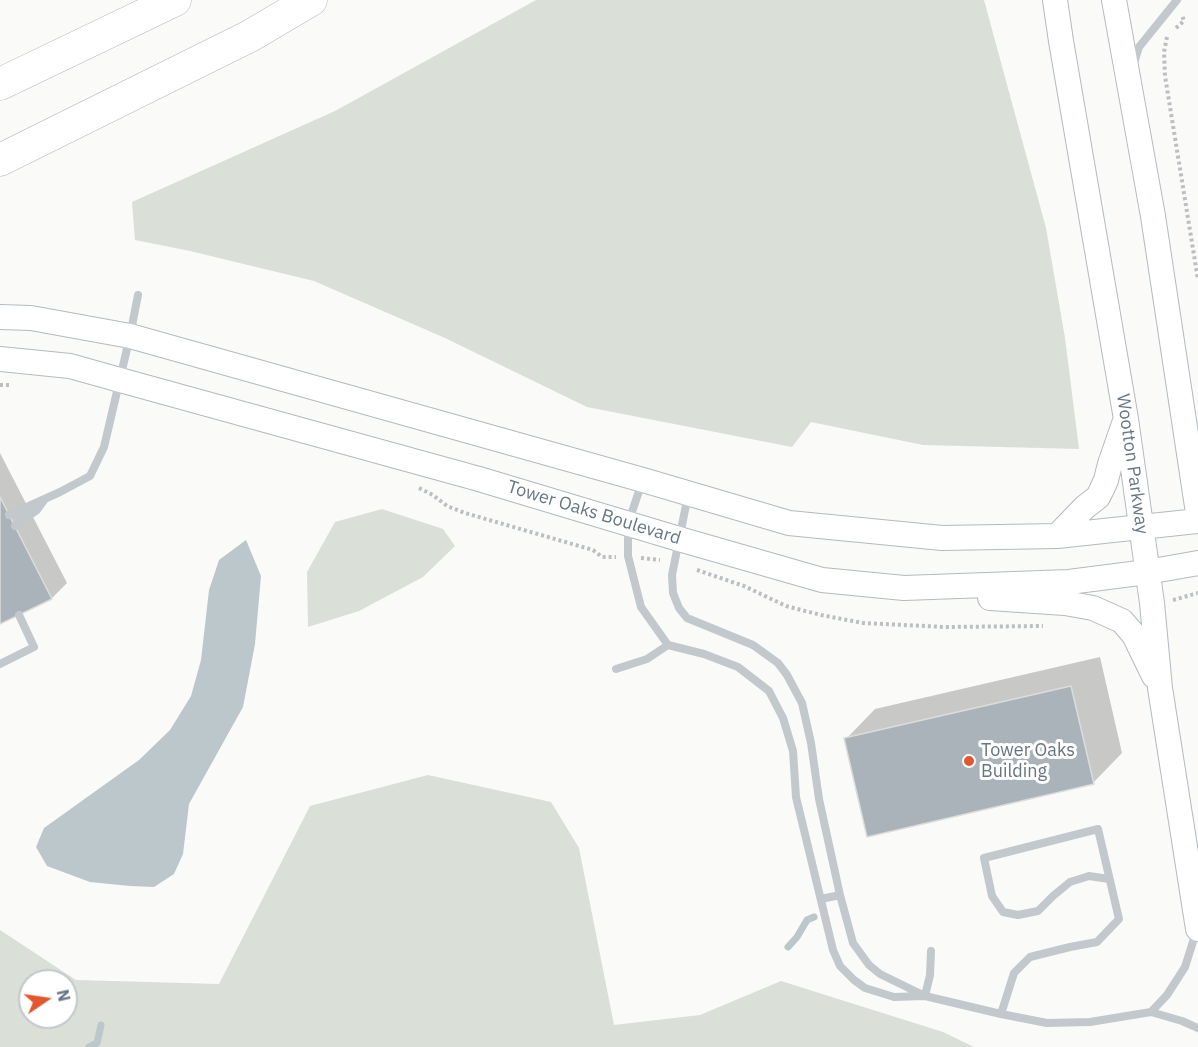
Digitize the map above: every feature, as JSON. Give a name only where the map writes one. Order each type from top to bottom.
[{"type":"highway","points":[[0,84],[175,0]]},
{"type":"highway","points":[[0,160],[250,36],[311,0]]},
{"type":"street","name":"Wootton Parkway","points":[[1055,0],[1126,419],[1152,603],[1160,688],[1198,927]]},
{"type":"street","points":[[1114,0],[1192,445],[1198,513]]},
{"type":"street","points":[[0,317],[31,318],[130,336],[643,480],[789,524],[942,538],[1058,536],[1198,520]]},
{"type":"street","name":"Tower Oaks Boulevard","points":[[0,359],[70,366],[479,479],[822,580],[904,588],[1069,582],[1198,563]]},
{"type":"street","points":[[1058,536],[1085,507],[1098,497],[1126,419]]},
{"type":"street","points":[[904,588],[996,599],[1065,603],[1093,608],[1122,621],[1134,635],[1160,688]]},
{"type":"lane","points":[[1128,78],[1139,47],[1177,0]]},
{"type":"lane","points":[[9,515],[90,476],[104,447],[138,295]]},
{"type":"lane","points":[[643,480],[628,524],[628,556],[641,607],[668,645],[704,654],[738,667],[769,691],[783,718],[792,751],[796,797],[833,950],[840,966],[865,988],[894,997],[924,996]]},
{"type":"lane","points":[[688,493],[672,575],[673,593],[679,608],[687,618],[753,645],[778,663],[802,703],[811,743],[819,799],[840,895],[853,943],[869,965],[880,974],[924,996],[1047,1023],[1090,1022],[1151,1012],[1198,1028]]},
{"type":"lane","points":[[15,526],[37,510],[45,498]]},
{"type":"lane","points":[[0,664],[34,647],[19,615]]},
{"type":"lane","points":[[616,669],[647,660],[668,645]]},
{"type":"lane","points":[[1001,1014],[1014,973],[1030,957],[1097,942],[1119,920],[1098,830],[984,858],[992,896],[1004,912],[1018,915],[1038,911],[1070,882],[1089,876],[1109,879]]},
{"type":"lane","points":[[821,899],[840,895]]},
{"type":"lane","points":[[1151,1012],[1167,995],[1185,968],[1198,927]]},
{"type":"lane","points":[[924,996],[930,975],[931,951]]},
{"type":"path","points":[[1181,10],[1184,21],[1168,35],[1164,52],[1165,76],[1198,280]]},
{"type":"shaded area","points":[[536,0],[984,0],[1046,228],[1065,338],[1079,449],[923,445],[811,422],[792,447],[587,407],[445,338],[314,281],[135,240],[132,202],[335,111]]},
{"type":"shaded area","points":[[382,509],[443,529],[455,546],[423,577],[359,611],[308,627],[307,572],[335,522]]},
{"type":"shaded area","points":[[246,540],[261,576],[255,644],[243,707],[189,804],[183,854],[174,874],[154,887],[130,886],[90,882],[47,866],[36,847],[44,828],[139,760],[170,730],[191,696],[201,660],[209,590],[219,560]]},
{"type":"shaded area","points":[[428,775],[551,802],[579,848],[614,1025],[700,1015],[781,981],[943,1032],[974,1047],[0,1047],[0,930],[59,969],[18,969],[18,1029],[78,1029],[78,980],[219,984],[310,806]]},
{"type":"building","points":[[0,497],[52,599],[0,624]]},
{"type":"building","name":"Tower Oaks Building","points":[[1071,686],[1094,784],[867,837],[844,738]]},
{"type":"waterway","points":[[788,947],[807,920],[814,917]]},
{"type":"waterway","points":[[89,1047],[97,1043],[101,1025]]},
{"type":"place","name":"Tower Oaks Building","points":[[969,761]]}]
